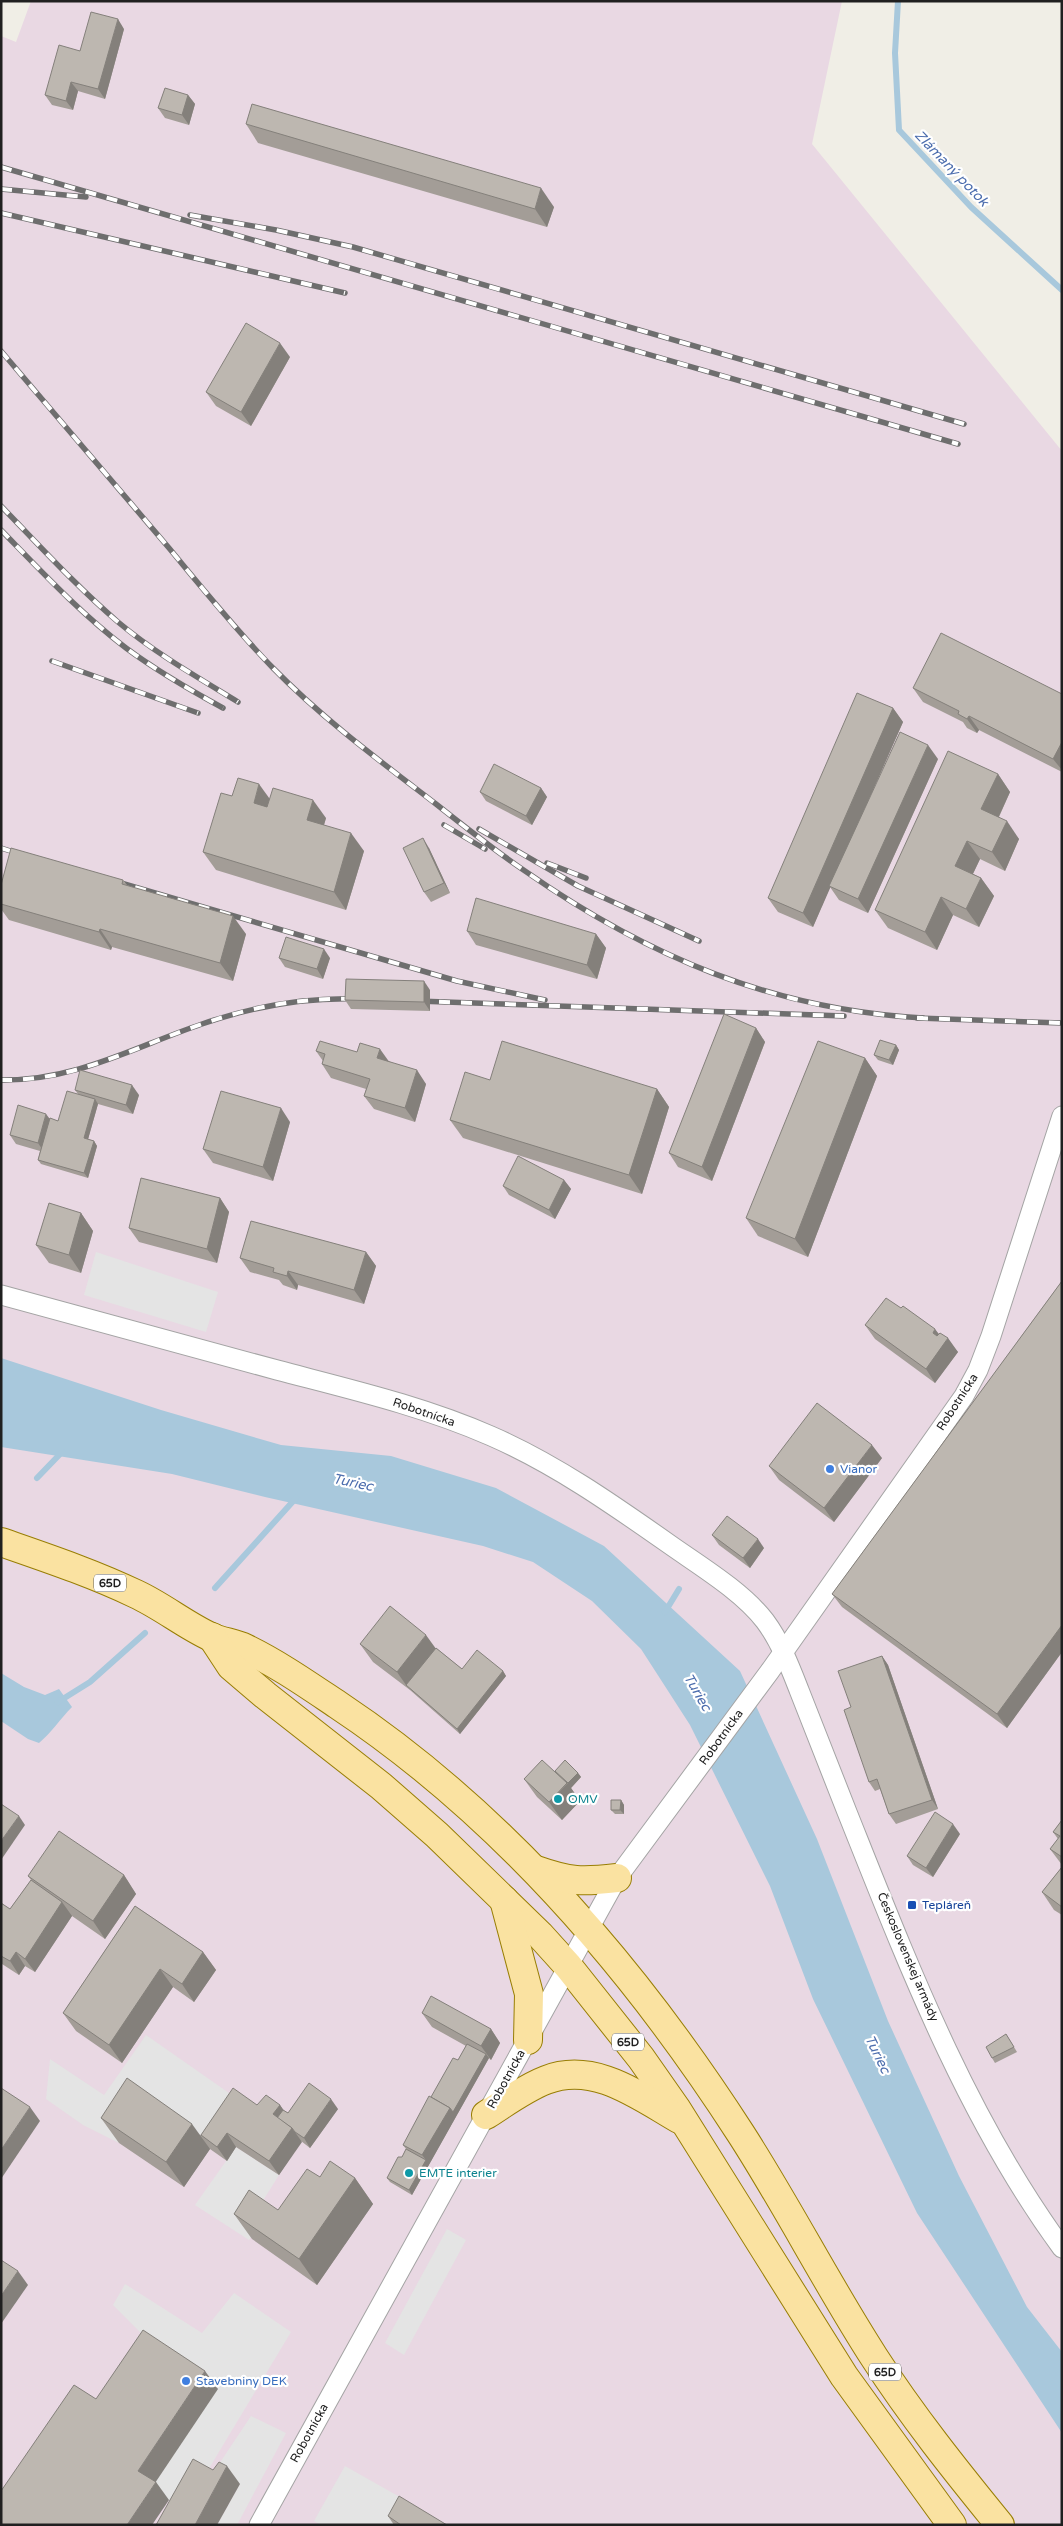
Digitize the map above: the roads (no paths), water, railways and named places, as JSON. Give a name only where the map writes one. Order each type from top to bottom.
[{"type":"main road","name":"65D","points":[[1,1542],[75,1568],[135,1594],[212,1637],[242,1647],[288,1672],[384,1736],[469,1806],[533,1869],[588,1930],[634,1983],[690,2058],[741,2135],[876,2360],[940,2450],[1000,2525]]},
{"type":"main road","name":"65D","points":[[212,1637],[231,1666],[381,1786],[437,1835],[504,1899],[568,1966],[641,2058],[683,2121],[844,2376],[952,2525]]},
{"type":"main road","points":[[533,1869],[573,1881],[587,1882],[617,1878]]},
{"type":"main road","points":[[504,1899],[529,1994],[528,2040]]},
{"type":"main road","points":[[486,2115],[547,2079],[570,2074],[593,2076],[611,2081],[683,2121]]},
{"type":"street","name":"Robotnícka","points":[[259,2525],[617,1878],[770,1671],[964,1396],[978,1370],[991,1336],[1062,1116]]},
{"type":"street","name":"Robotnícka","points":[[1,1296],[418,1409],[488,1435],[528,1453],[580,1483],[719,1580],[765,1621],[782,1652]]},
{"type":"street","name":"Československej armády","points":[[782,1652],[942,2038],[978,2115],[1062,2248]]},
{"type":"water","name":"Turiec","points":[[1,1358],[161,1410],[281,1445],[391,1456],[496,1488],[604,1546],[740,1671],[817,1839],[888,2021],[959,2176],[1027,2307],[1062,2352],[1062,2433],[917,2213],[813,1999],[770,1886],[690,1725],[641,1649],[592,1601],[533,1562],[483,1546],[172,1474],[1,1447]]},
{"type":"water","points":[[1,1673],[24,1687],[45,1695],[59,1689],[72,1707],[39,1743],[28,1739],[1,1721]]},
{"type":"waterway","name":"Zlámaný potok","points":[[898,1],[895,53],[899,130],[971,207],[1062,290]]},
{"type":"waterway","points":[[37,1478],[62,1452]]},
{"type":"waterway","points":[[215,1588],[296,1498]]},
{"type":"waterway","points":[[665,1612],[679,1589]]},
{"type":"waterway","points":[[58,1702],[90,1682],[145,1633]]},
{"type":"railway","points":[[1,167],[958,444]]},
{"type":"railway","points":[[1,189],[86,197]]},
{"type":"railway","points":[[1,213],[345,293]]},
{"type":"railway","points":[[190,215],[276,230],[353,247],[964,424]]},
{"type":"railway","points":[[1,351],[220,609],[273,668],[352,739],[502,855],[571,901],[618,929],[665,953],[714,973],[763,990],[815,1004],[868,1013],[923,1018]]},
{"type":"railway","points":[[1,506],[73,580],[118,622],[161,654],[238,702]]},
{"type":"railway","points":[[1,530],[61,591],[109,635],[162,672],[223,708]]},
{"type":"railway","points":[[52,661],[198,713]]},
{"type":"railway","points":[[444,825],[485,849]]},
{"type":"railway","points":[[479,829],[578,886],[699,941]]},
{"type":"railway","points":[[1,848],[23,855]]},
{"type":"railway","points":[[547,863],[586,878]]},
{"type":"railway","points":[[114,881],[457,981],[545,1000]]},
{"type":"railway","points":[[1,1080],[28,1079],[80,1069],[202,1024],[241,1012],[300,1001],[360,999]]},
{"type":"railway","points":[[417,1001],[844,1016]]},
{"type":"railway","points":[[917,1018],[1062,1023]]},
{"type":"place","name":"Vianor","points":[[830,1469]]},
{"type":"place","name":"OMV","points":[[558,1799]]},
{"type":"place","name":"Tepláreň","points":[[912,1905]]},
{"type":"place","name":"EMTE interier","points":[[409,2173]]},
{"type":"place","name":"Stavebniny DEK","points":[[186,2381]]}]
